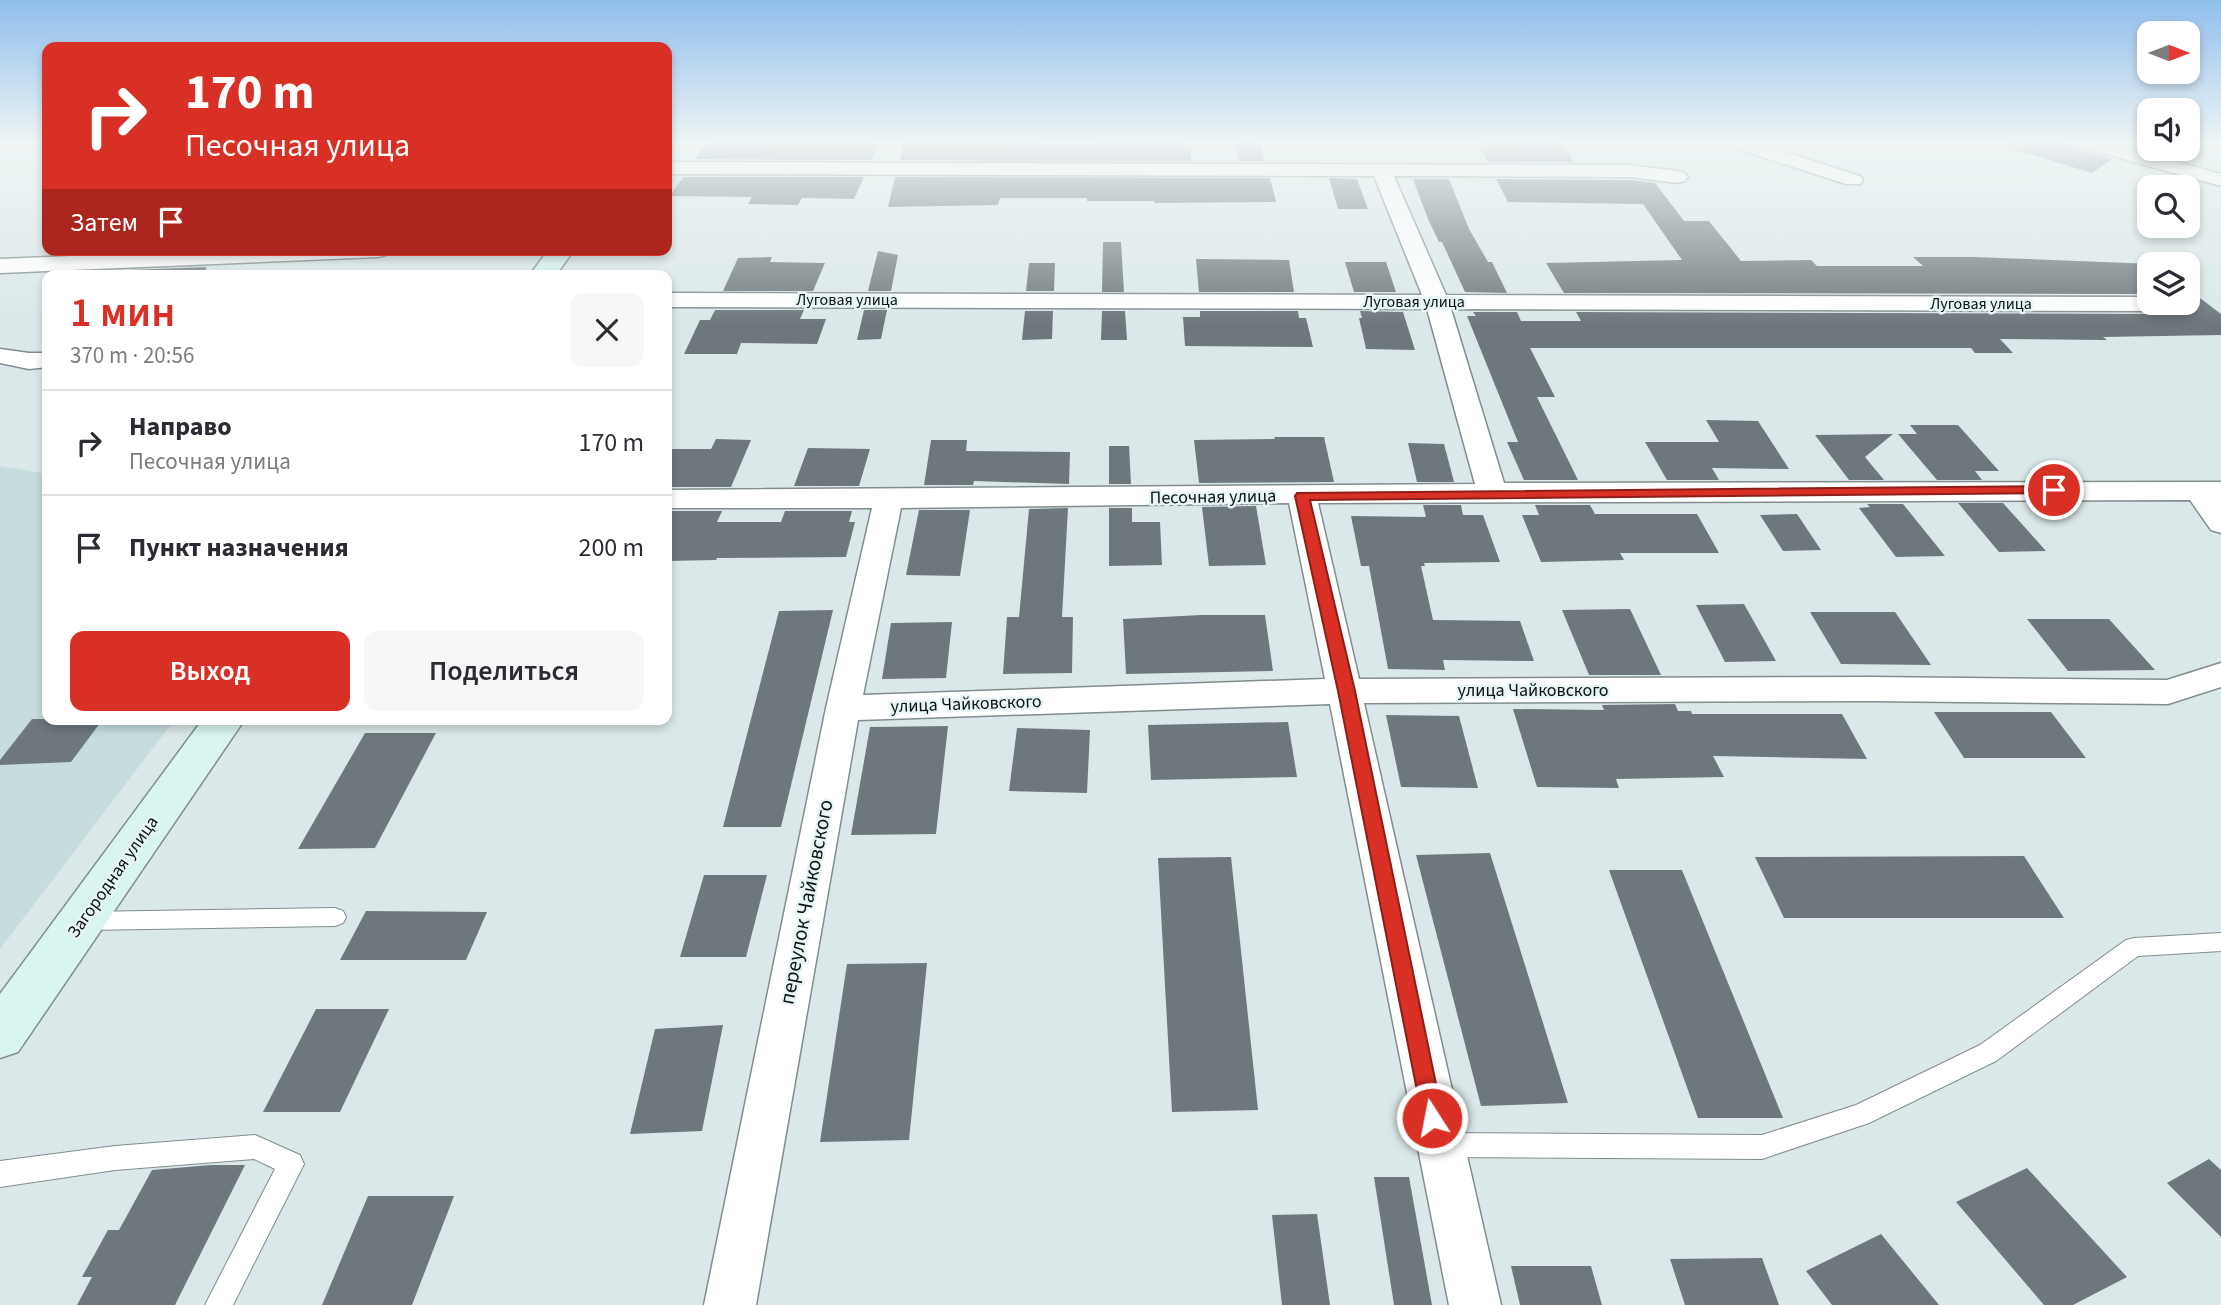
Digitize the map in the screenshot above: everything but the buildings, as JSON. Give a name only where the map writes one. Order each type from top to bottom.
[{"type":"street","points":[[1395,202],[1437,302],[1492,492]]},
{"type":"street","points":[[0,266],[236,256]]},
{"type":"street","name":"Луговая улица","points":[[672,300],[2137,304]]},
{"type":"street","points":[[0,356],[42,360]]},
{"type":"street","points":[[2210,491],[2221,524]]},
{"type":"street","name":"Песочная улица","points":[[672,499],[1302,496],[1492,492],[2210,491]]},
{"type":"street","points":[[1302,496],[1346,691],[1437,1145],[1475,1305]]},
{"type":"street","name":"переулок Чайковского","points":[[730,1305],[843,708],[888,499]]},
{"type":"street","name":"улица Чайковского","points":[[843,708],[1346,691],[1871,689],[2168,692],[2221,675]]},
{"type":"street","name":"Загородная улица","points":[[0,1035],[221,725]]},
{"type":"lane","points":[[81,921],[335,917]]},
{"type":"lane","points":[[1437,1145],[1762,1147],[1860,1115],[1988,1053],[2134,947],[2221,942]]},
{"type":"lane","points":[[0,1174],[115,1158],[255,1147],[291,1164],[219,1305]]},
{"type":"shaded area","points":[[0,466],[42,473],[42,725],[170,725],[0,949]]},
{"type":"route","points":[[1432,1118],[1346,691],[1302,496],[1492,492],[2054,490]]}]
